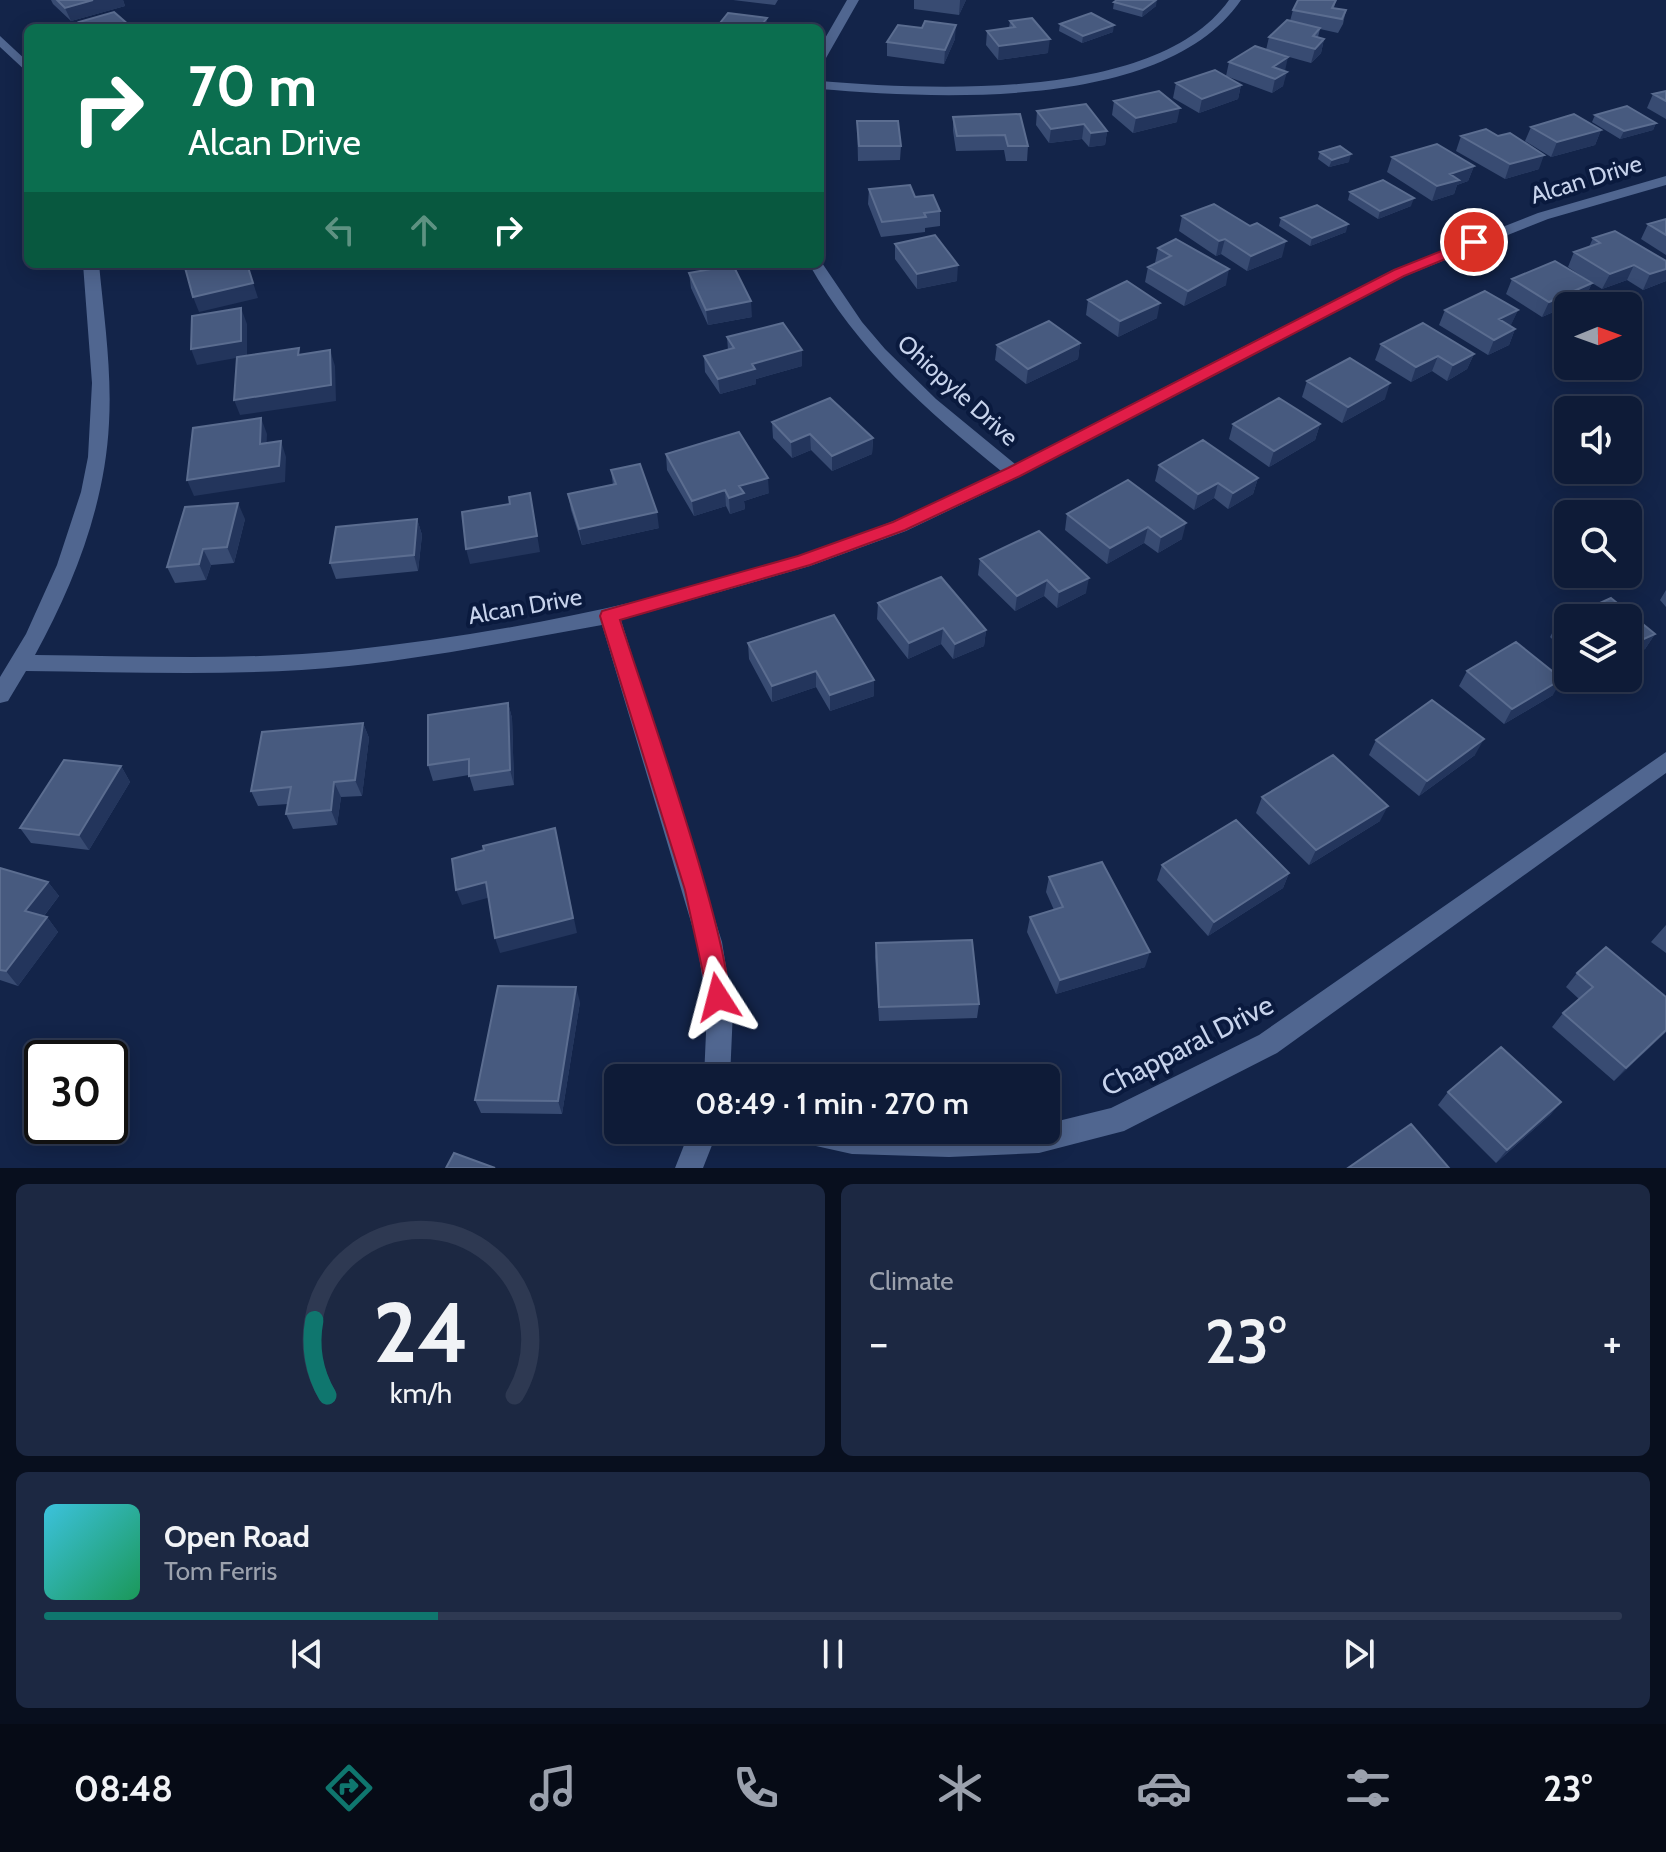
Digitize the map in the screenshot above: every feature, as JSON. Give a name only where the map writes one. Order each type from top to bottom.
[{"type":"street","points":[[824,51],[853,0]]},
{"type":"street","points":[[824,85],[954,94],[1022,91],[1091,79],[1170,53],[1224,19],[1235,0]]},
{"type":"street","points":[[0,40],[24,65]]},
{"type":"street","name":"Alcan Drive","points":[[23,663],[208,664],[348,658],[477,640],[609,616],[817,556],[899,526],[1014,472],[1399,273],[1543,216],[1666,180]]},
{"type":"street","points":[[0,695],[23,663],[67,567],[85,511],[100,425],[98,333],[91,268]]},
{"type":"street","name":"Ohiopyle Drive","points":[[819,268],[846,312],[894,372],[1014,472]]},
{"type":"street","points":[[609,616],[696,890],[716,974],[723,1044],[719,1064]]},
{"type":"street","name":"Chapparal Drive","points":[[1060,1134],[1114,1121],[1268,1044],[1666,761]]},
{"type":"street","points":[[689,1168],[698,1144]]},
{"type":"building","points":[[57,0],[93,0],[65,8]]},
{"type":"building","points":[[1156,0],[1143,10],[1114,2]]},
{"type":"building","points":[[1298,0],[1336,0],[1332,8],[1346,10],[1342,19],[1293,10]]},
{"type":"building","points":[[114,12],[128,24],[81,24],[79,22]]},
{"type":"building","points":[[728,13],[767,18],[762,24],[719,24]]},
{"type":"building","points":[[1091,13],[1114,25],[1083,36],[1060,24]]},
{"type":"building","points":[[1032,18],[1050,39],[999,46],[987,31],[1015,27],[1010,21]]},
{"type":"building","points":[[1287,20],[1320,28],[1313,36],[1324,39],[1315,49],[1269,37]]},
{"type":"building","points":[[925,21],[956,25],[945,50],[887,42],[898,25],[922,28]]},
{"type":"building","points":[[1255,46],[1288,57],[1273,67],[1287,72],[1275,79],[1229,62]]},
{"type":"building","points":[[1215,70],[1241,85],[1202,99],[1176,83]]},
{"type":"building","points":[[1159,91],[1180,108],[1136,118],[1114,101]]},
{"type":"building","points":[[1666,91],[1666,101],[1653,94]]},
{"type":"building","points":[[1086,104],[1107,131],[1091,133],[1084,124],[1051,129],[1037,111]]},
{"type":"building","points":[[1627,106],[1656,123],[1624,131],[1595,115]]},
{"type":"building","points":[[1020,114],[1028,146],[1008,146],[1005,135],[957,136],[953,117]]},
{"type":"building","points":[[1574,114],[1601,130],[1557,142],[1531,127]]},
{"type":"building","points":[[857,121],[898,121],[901,146],[859,146]]},
{"type":"building","points":[[1486,129],[1498,136],[1510,133],[1544,155],[1510,164],[1461,136]]},
{"type":"building","points":[[1437,144],[1474,166],[1450,174],[1459,180],[1437,186],[1392,157]]},
{"type":"building","points":[[1340,146],[1351,154],[1332,160],[1320,152]]},
{"type":"building","points":[[1383,180],[1414,198],[1380,211],[1350,192]]},
{"type":"building","points":[[910,185],[915,197],[933,195],[940,211],[924,213],[926,217],[882,222],[869,189]]},
{"type":"building","points":[[1214,204],[1250,226],[1257,223],[1286,241],[1251,256],[1225,239],[1219,241],[1182,216]]},
{"type":"building","points":[[1317,205],[1348,224],[1312,238],[1281,218]]},
{"type":"building","points":[[1666,219],[1666,235],[1648,224]]},
{"type":"building","points":[[1615,231],[1666,261],[1666,269],[1650,274],[1634,265],[1610,274],[1574,252],[1600,243],[1593,238]]},
{"type":"building","points":[[935,235],[958,265],[917,274],[895,244]]},
{"type":"building","points":[[1176,239],[1229,269],[1188,291],[1148,267],[1171,256],[1158,248]]},
{"type":"building","points":[[1555,261],[1592,283],[1572,292],[1554,292],[1554,300],[1549,302],[1512,279]]},
{"type":"building","points":[[185,268],[248,268],[253,283],[193,297]]},
{"type":"building","points":[[734,268],[751,301],[706,310],[689,273]]},
{"type":"building","points":[[1127,281],[1160,303],[1120,321],[1088,300]]},
{"type":"building","points":[[1485,291],[1518,310],[1499,319],[1515,329],[1494,340],[1445,310]]},
{"type":"building","points":[[241,308],[241,341],[191,349],[192,316]]},
{"type":"building","points":[[1049,321],[1080,343],[1028,369],[997,345]]},
{"type":"building","points":[[783,323],[802,350],[752,364],[755,369],[718,379],[704,356],[734,348],[727,337]]},
{"type":"building","points":[[1423,323],[1474,354],[1453,365],[1438,356],[1416,367],[1381,344]]},
{"type":"building","points":[[299,348],[298,355],[330,350],[331,385],[234,400],[237,357]]},
{"type":"building","points":[[1350,358],[1390,383],[1348,407],[1307,381]]},
{"type":"building","points":[[830,398],[873,438],[832,456],[810,434],[791,442],[772,422]]},
{"type":"building","points":[[1279,398],[1320,424],[1274,451],[1233,424]]},
{"type":"building","points":[[261,418],[260,444],[281,441],[279,466],[187,480],[193,428]]},
{"type":"building","points":[[739,432],[768,478],[739,486],[744,493],[729,498],[725,490],[692,501],[666,454]]},
{"type":"building","points":[[1203,440],[1258,478],[1233,493],[1218,483],[1198,494],[1159,465]]},
{"type":"building","points":[[640,464],[657,512],[579,529],[568,494],[616,484],[611,470]]},
{"type":"building","points":[[1128,480],[1186,523],[1161,537],[1148,527],[1110,548],[1067,514]]},
{"type":"building","points":[[530,493],[537,536],[466,549],[462,512],[510,504],[509,497]]},
{"type":"building","points":[[238,503],[227,547],[203,549],[199,564],[167,567],[185,507]]},
{"type":"building","points":[[417,519],[414,555],[330,563],[336,527]]},
{"type":"building","points":[[1039,531],[1089,578],[1059,592],[1047,580],[1017,596],[980,559]]},
{"type":"building","points":[[941,577],[986,630],[955,644],[943,628],[909,643],[878,603]]},
{"type":"building","points":[[1611,598],[1618,604],[1598,604]]},
{"type":"building","points":[[834,615],[874,680],[830,695],[816,671],[772,686],[748,643]]},
{"type":"building","points":[[1642,623],[1655,634],[1642,640]]},
{"type":"building","points":[[1516,642],[1554,673],[1554,684],[1512,709],[1467,671]]},
{"type":"building","points":[[1432,700],[1484,739],[1427,781],[1376,740]]},
{"type":"building","points":[[508,703],[510,770],[469,776],[469,759],[428,765],[428,715]]},
{"type":"building","points":[[363,723],[355,780],[334,782],[331,810],[286,814],[291,787],[251,791],[262,732]]},
{"type":"building","points":[[1333,755],[1388,806],[1316,850],[1262,797]]},
{"type":"building","points":[[64,760],[121,766],[79,835],[20,828]]},
{"type":"building","points":[[1236,820],[1289,873],[1214,922],[1162,865]]},
{"type":"building","points":[[555,828],[573,918],[495,938],[486,882],[456,890],[452,859],[484,850],[483,846]]},
{"type":"building","points":[[1102,862],[1150,952],[1060,980],[1030,917],[1063,907],[1049,877]]},
{"type":"building","points":[[0,868],[48,882],[25,911],[47,917],[6,971],[0,970]]},
{"type":"building","points":[[972,940],[979,1004],[879,1007],[876,943]]},
{"type":"building","points":[[1606,947],[1666,997],[1666,1030],[1626,1068],[1563,1013],[1593,987],[1577,973]]},
{"type":"building","points":[[498,986],[576,987],[558,1101],[475,1100]]},
{"type":"building","points":[[1501,1047],[1561,1102],[1507,1150],[1448,1092]]},
{"type":"building","points":[[1411,1124],[1449,1168],[1348,1168]]},
{"type":"building","points":[[454,1153],[495,1168],[446,1168]]},
{"type":"route","points":[[718,997],[716,974],[696,890],[609,616],[803,561],[899,526],[1014,472],[1399,273],[1474,242]]}]
